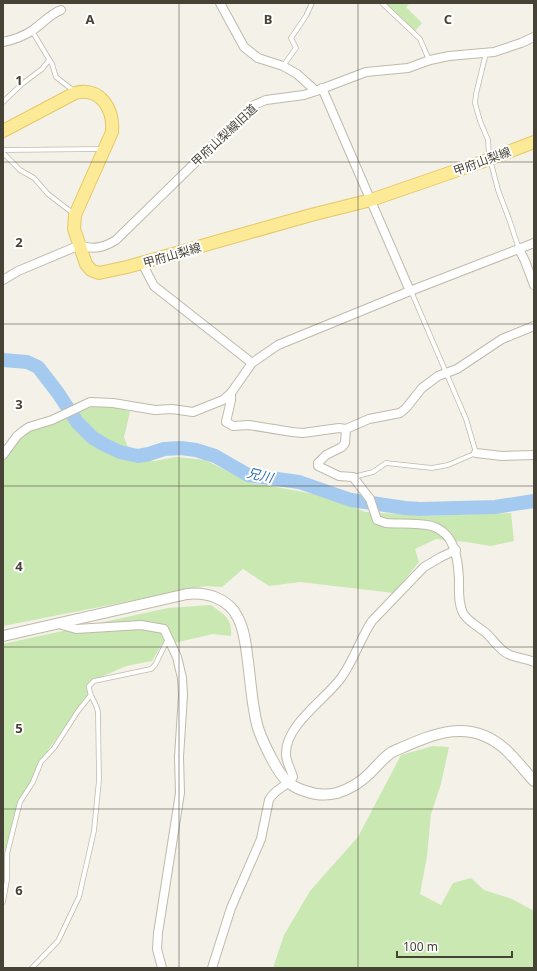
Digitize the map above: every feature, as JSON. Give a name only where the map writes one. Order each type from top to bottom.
[{"type":"main road","name":"甲府山梨線","points":[[75,93],[83,91],[96,95],[106,104],[110,111],[113,125],[112,132],[105,149],[75,215],[74,229],[86,264],[91,270],[99,273],[142,263],[311,215],[371,200],[490,159],[534,142]]},
{"type":"main road","points":[[3,131],[75,93]]},
{"type":"street","points":[[220,3],[244,47],[258,58],[283,66],[297,74],[319,90],[371,200],[410,291]]},
{"type":"street","points":[[3,42],[12,40],[32,30],[61,10]]},
{"type":"street","name":"甲府山梨線旧道","points":[[80,245],[86,248],[95,248],[109,244],[116,240],[254,105],[266,100],[304,95],[366,72],[408,68],[430,60],[449,56],[502,50],[534,37]]},
{"type":"street","points":[[3,455],[18,436],[29,427],[52,420],[90,402],[113,403],[155,410],[172,409],[193,412],[223,400],[231,393],[252,363],[278,345],[410,291],[534,243]]},
{"type":"street","points":[[3,280],[80,245]]},
{"type":"street","points":[[519,249],[534,286]]},
{"type":"street","points":[[142,263],[154,286],[252,363]]},
{"type":"street","points":[[231,393],[226,422],[233,426],[249,425],[292,432],[346,429],[369,420],[400,412],[406,408],[422,388],[438,376],[445,372],[457,369],[502,339],[534,326]]},
{"type":"street","points":[[346,429],[345,443],[342,447],[326,455],[318,463],[318,466],[339,476],[353,477],[370,499],[377,520],[386,523],[433,527],[445,534],[456,550],[458,558],[460,603],[466,617],[487,634],[504,652],[509,655],[526,658],[534,662]]},
{"type":"street","points":[[476,453],[502,456],[534,455]]},
{"type":"street","points":[[212,968],[231,908],[261,839],[269,800],[280,788],[289,784],[293,777],[288,766],[286,752],[292,734],[300,719],[334,688],[340,680],[351,664],[372,621],[424,567],[456,550]]},
{"type":"street","points":[[3,636],[186,594],[195,593],[210,595],[227,604],[238,617],[242,627],[258,728],[276,766],[289,784],[297,789],[319,796],[337,793],[356,785],[370,773],[385,756],[392,752],[440,732],[454,730],[467,730],[478,733],[496,742],[505,749],[534,781]]},
{"type":"street","points":[[58,624],[76,629],[142,624],[164,629],[177,657],[183,695],[179,757],[180,793],[157,942],[158,957],[162,968]]},
{"type":"lane","points":[[283,66],[296,48],[291,38],[306,16],[312,3]]},
{"type":"lane","points":[[382,3],[420,39],[430,60]]},
{"type":"lane","points":[[32,30],[49,60],[58,80],[75,93]]},
{"type":"lane","points":[[486,52],[475,103],[480,121],[488,140],[490,159],[498,190],[519,249]]},
{"type":"lane","points":[[3,102],[22,84],[42,69],[49,60]]},
{"type":"lane","points":[[3,150],[105,149]]},
{"type":"lane","points":[[3,154],[20,170],[34,178],[48,194],[75,215]]},
{"type":"lane","points":[[353,477],[373,472],[386,463],[432,468],[448,465],[476,453],[466,419],[445,372],[433,340],[410,291]]},
{"type":"lane","points":[[32,968],[58,941],[79,897],[94,831],[98,780],[98,712],[96,703],[90,696],[89,686],[94,682],[151,669],[155,665],[169,637]]},
{"type":"lane","points":[[3,902],[7,880],[7,854],[20,802],[33,782],[41,762],[54,748],[78,711],[90,696]]},
{"type":"green space","points":[[383,3],[410,3],[406,7],[422,23],[415,31]]},
{"type":"green space","points":[[92,407],[117,407],[130,412],[124,437],[133,461],[155,461],[176,457],[205,460],[249,482],[330,497],[365,512],[427,516],[511,513],[514,541],[491,546],[436,539],[415,549],[419,562],[394,593],[300,582],[269,586],[243,569],[222,587],[206,586],[3,626],[3,457],[30,430],[41,428]]},
{"type":"green space","points":[[211,605],[229,621],[231,636],[213,634],[174,643],[162,644],[152,661],[126,666],[90,682],[86,686],[89,695],[39,762],[32,782],[18,804],[6,854],[3,897],[3,644],[168,608]]},
{"type":"green space","points":[[433,746],[449,747],[441,784],[431,814],[427,856],[420,894],[441,905],[453,883],[471,878],[484,890],[512,899],[534,911],[534,968],[273,968],[284,935],[310,891],[358,837],[401,755]]},
{"type":"waterway","name":"兄川","points":[[3,360],[27,362],[38,367],[58,393],[77,422],[93,438],[120,452],[138,456],[164,449],[181,448],[196,450],[215,456],[248,475],[299,482],[351,500],[405,508],[495,507],[534,501]]}]
